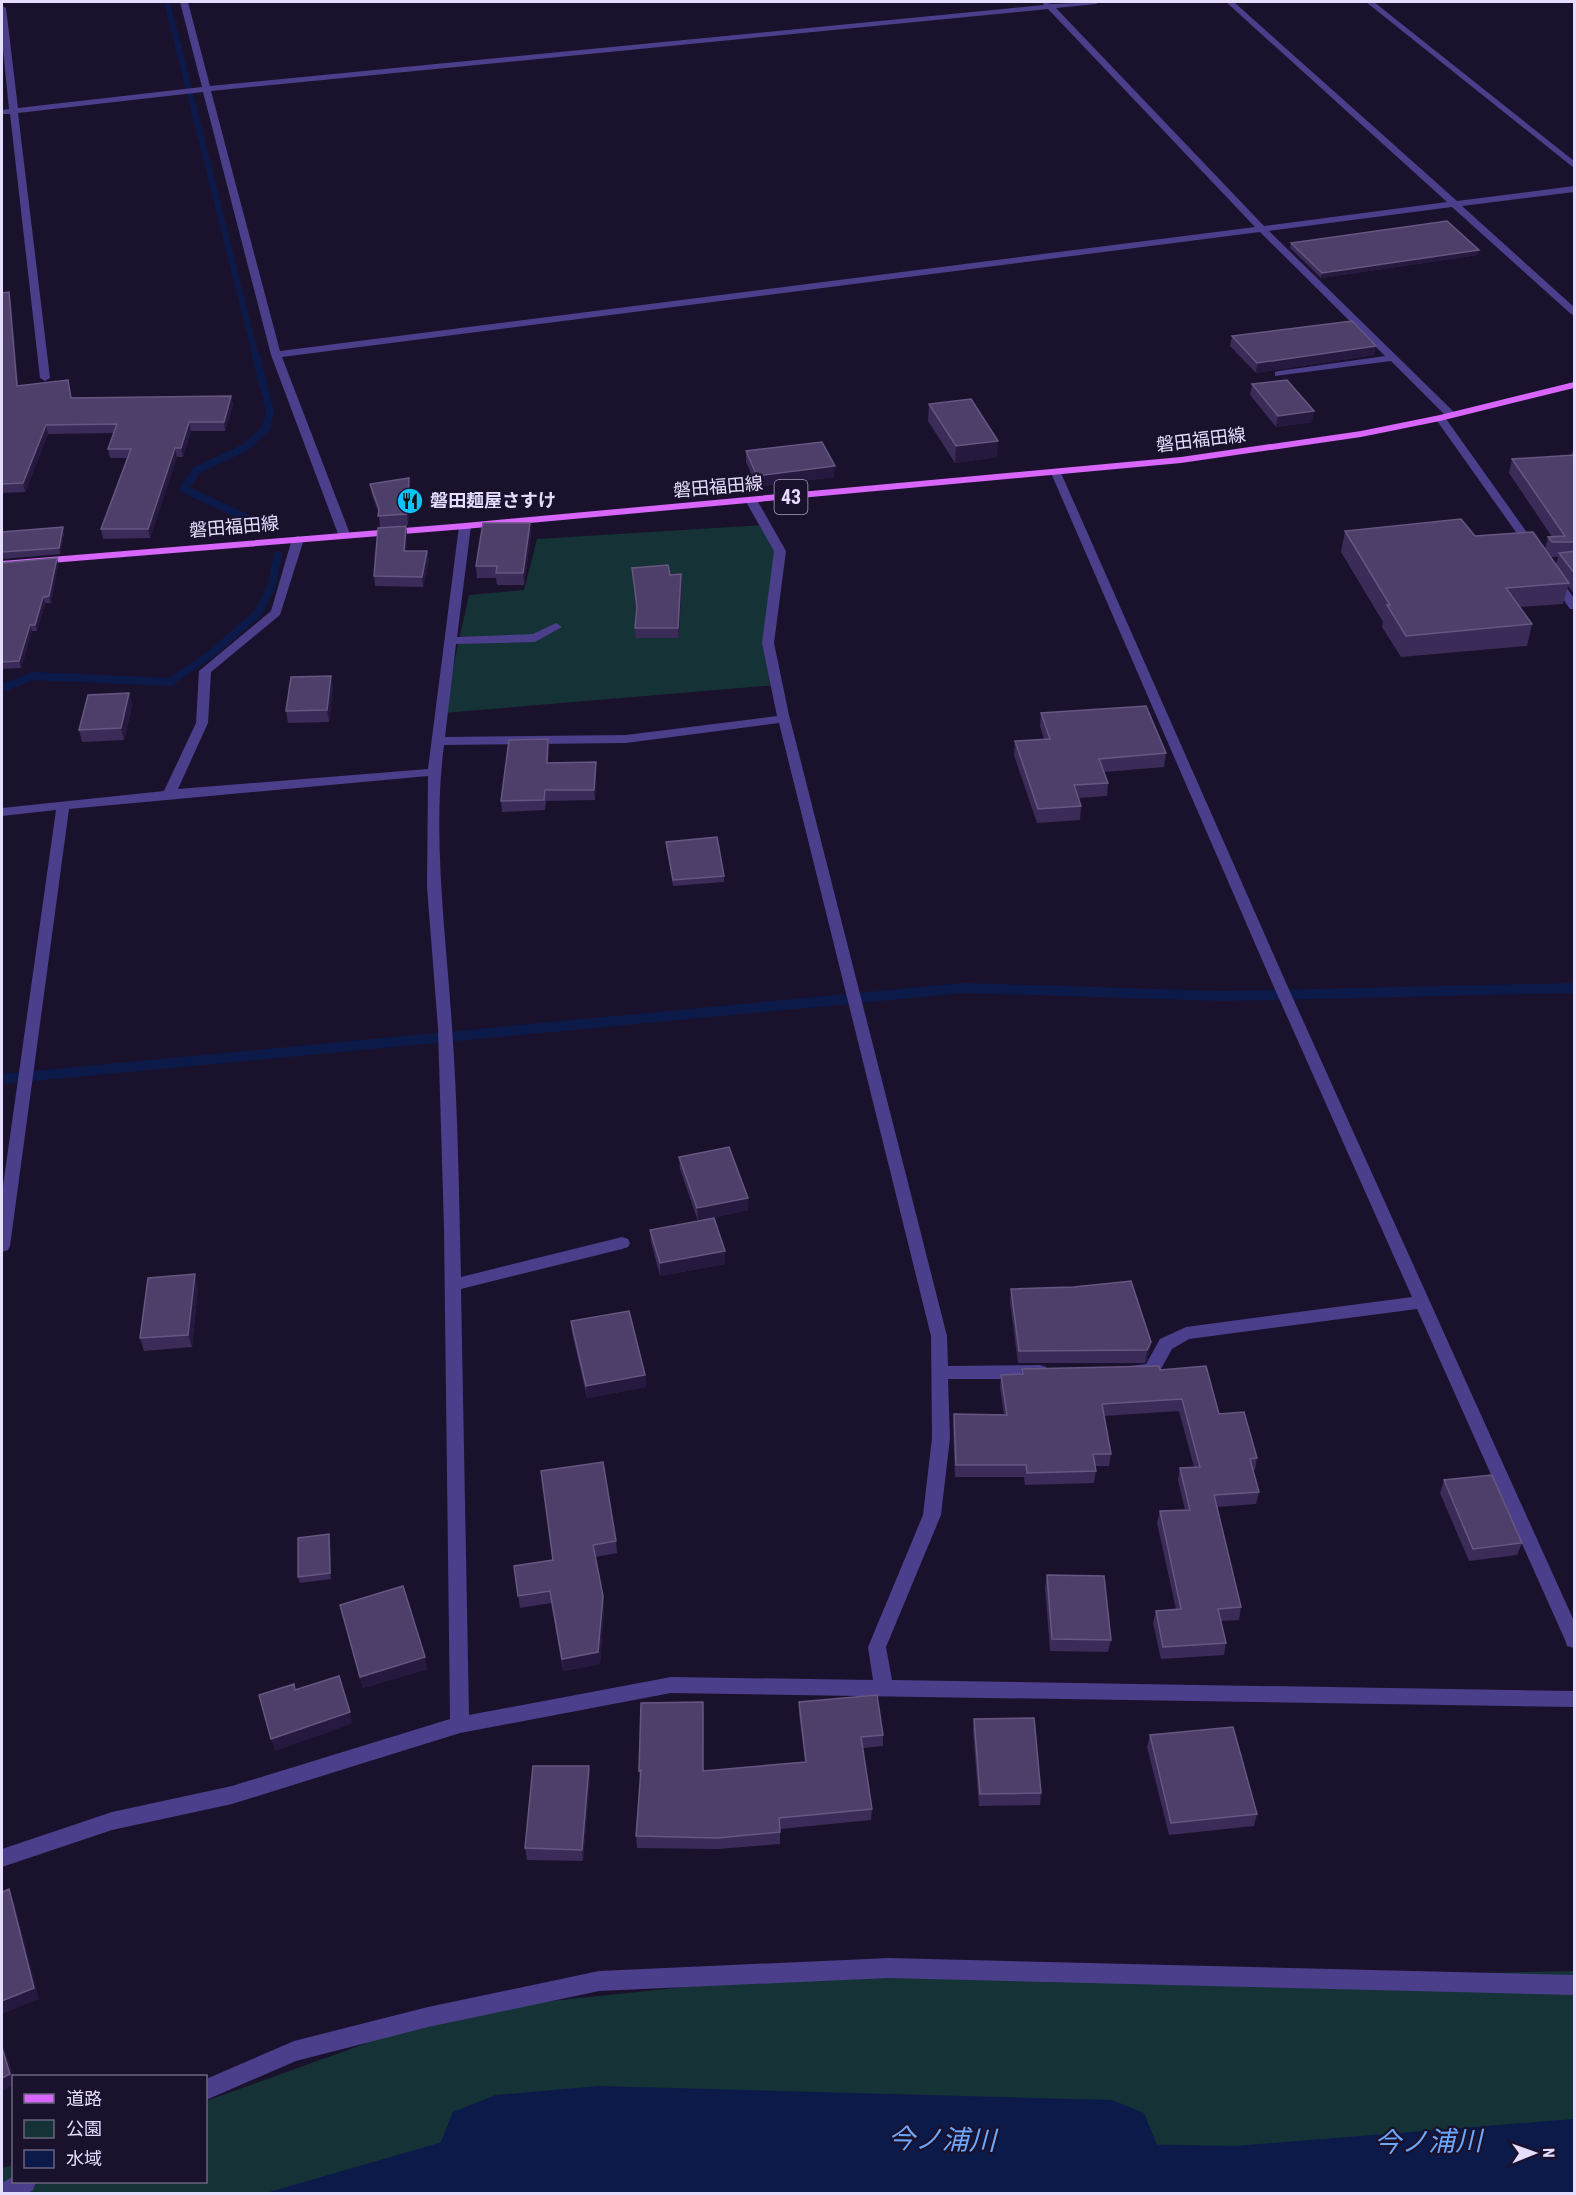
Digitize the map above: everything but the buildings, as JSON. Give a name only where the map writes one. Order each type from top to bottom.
[{"type":"main road","name":"磐田福田線","points":[[2,564],[344,534],[465,526],[1056,473],[1268,448],[1361,434],[1446,417],[1575,385]]},
{"type":"street","points":[[183,2],[276,355],[344,534]]},
{"type":"street","points":[[2,112],[207,89],[1048,4],[1096,2]]},
{"type":"street","points":[[1230,2],[1575,312]]},
{"type":"street","points":[[1370,2],[1575,165]]},
{"type":"street","points":[[1048,4],[1261,228],[1394,358],[1446,417],[1546,568],[1575,606]]},
{"type":"street","points":[[2,8],[45,378]]},
{"type":"street","points":[[276,355],[1575,189]]},
{"type":"street","points":[[1279,374],[1394,358]]},
{"type":"street","points":[[1056,473],[1280,985],[1575,1640]]},
{"type":"street","points":[[751,500],[780,551],[768,643],[784,719],[939,1336],[941,1438],[932,1515],[877,1647],[884,1687]]},
{"type":"street","points":[[460,1725],[453,1285],[445,1028],[434,887],[434,772],[440,741],[465,526]]},
{"type":"street","points":[[169,795],[202,723],[205,671],[276,612],[298,539]]},
{"type":"street","points":[[452,641],[535,638],[556,627]]},
{"type":"street","points":[[440,741],[626,739],[784,719]]},
{"type":"street","points":[[2,812],[63,804],[434,772]]},
{"type":"street","points":[[2,1246],[63,804]]},
{"type":"street","points":[[453,1285],[622,1243]]},
{"type":"street","points":[[1115,1371],[1151,1371],[1166,1344],[1186,1333],[1424,1302]]},
{"type":"street","points":[[939,1373],[1057,1372]]},
{"type":"street","points":[[2,1858],[112,1821],[232,1795],[460,1725],[671,1685],[1575,1698]]},
{"type":"street","points":[[207,2090],[294,2051],[428,2017],[599,1981],[889,1968],[1575,1985]]},
{"type":"street","points":[[3,2193],[21,2183]]},
{"type":"green space","points":[[765,525],[778,563],[768,643],[777,685],[443,713],[469,595],[524,590],[537,539]]},
{"type":"green space","points":[[849,1970],[1268,1977],[1574,1971],[1574,2193],[2,2194],[2,2168],[12,2165],[12,2183],[207,2183],[207,2101],[456,2011]]},
{"type":"water","points":[[1574,2119],[1574,2193],[266,2193],[477,2132],[1235,2146]]},
{"type":"waterway","points":[[167,2],[256,357]]},
{"type":"waterway","points":[[256,356],[270,411],[266,429],[244,448],[197,470],[184,489],[266,527]]},
{"type":"waterway","points":[[2,688],[34,676],[170,682],[211,654],[258,613],[271,588],[278,555]]},
{"type":"waterway","points":[[2,1079],[964,988],[1223,996],[1574,988]]},
{"type":"waterway","name":"今ノ浦川","points":[[485,2144],[496,2140],[599,2131],[1112,2145]]},
{"type":"place","name":"磐田麺屋さすけ","points":[[410,501]]}]
